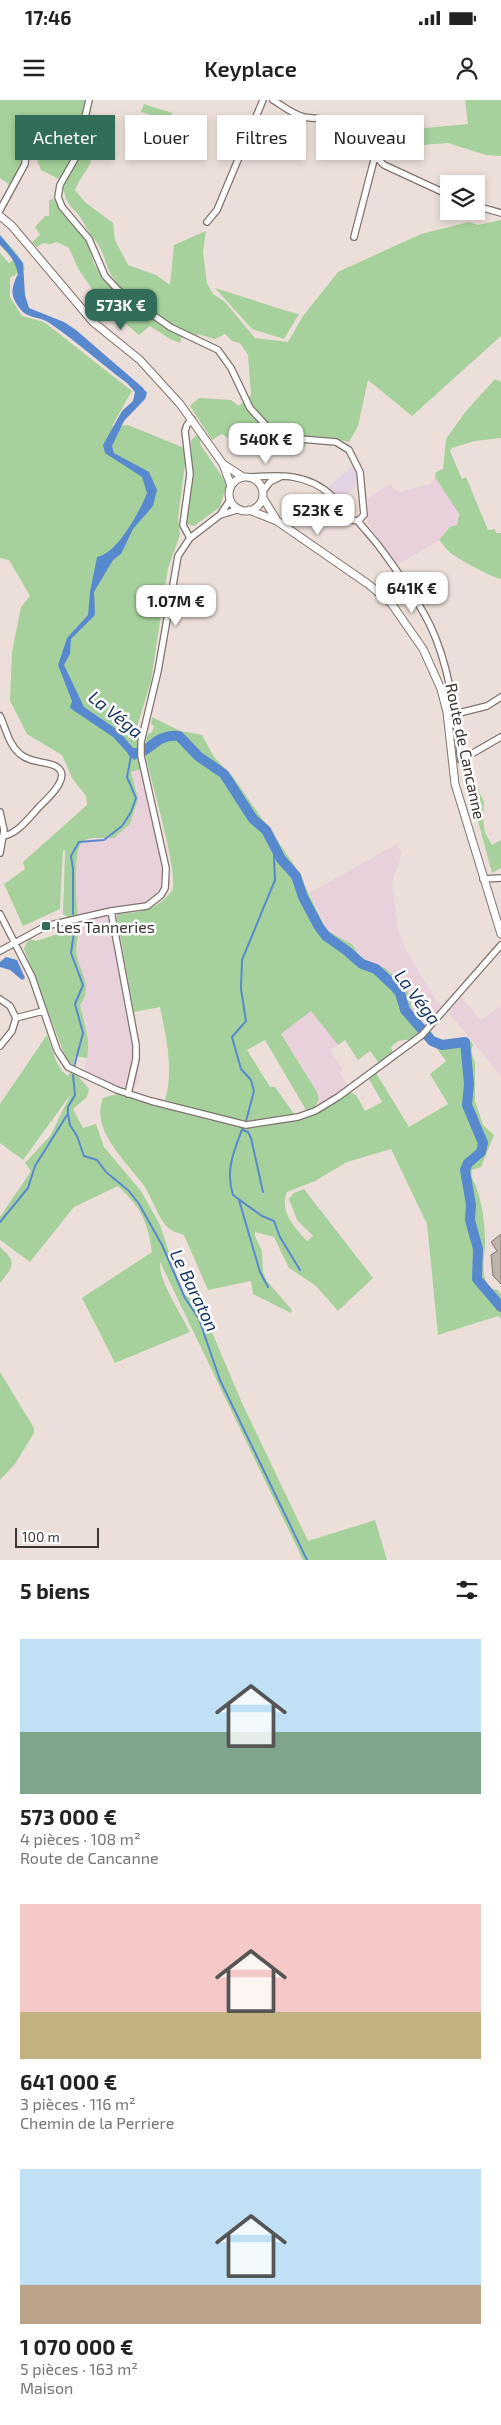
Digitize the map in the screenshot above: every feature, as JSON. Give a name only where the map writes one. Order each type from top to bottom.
[{"type":"main road","points":[[0,216],[12,226],[93,322],[140,360],[192,418],[223,464],[231,486],[230,500],[240,509],[249,510],[255,508],[263,495],[256,480],[246,477],[223,464]]},
{"type":"main road","points":[[231,486],[246,477]]},
{"type":"main road","name":"Route de Cancanne","points":[[263,495],[278,521]]},
{"type":"main road","name":"Route de Cancanne","points":[[249,510],[278,521],[368,584],[390,603],[423,649],[441,689],[448,720],[455,784],[482,879],[501,934]]},
{"type":"street","points":[[89,100],[76,157],[60,185],[58,197],[62,207],[91,242],[105,276],[118,290],[170,327],[218,350],[231,368],[250,408],[271,431],[288,438],[336,442],[349,450],[360,472],[365,510],[363,516],[358,521]]},
{"type":"street","points":[[207,222],[217,210],[263,100]]},
{"type":"street","points":[[273,100],[298,115],[316,117]]},
{"type":"street","points":[[0,210],[25,164],[25,160]]},
{"type":"street","points":[[354,237],[374,160]]},
{"type":"street","points":[[380,160],[394,171],[440,190]]},
{"type":"street","points":[[485,209],[501,213]]},
{"type":"street","points":[[190,538],[183,525],[190,474],[185,431],[192,418]]},
{"type":"street","points":[[263,495],[270,482],[284,475]]},
{"type":"street","points":[[246,477],[284,475],[302,478],[331,495],[351,519],[358,521],[379,546],[430,625],[442,659],[455,714],[461,760],[501,737]]},
{"type":"street","points":[[0,951],[46,926],[111,911],[147,906],[154,902],[165,888],[166,868],[141,756],[141,748],[158,671],[176,562],[180,550],[190,538],[220,515],[230,500]]},
{"type":"street","points":[[220,515],[240,509]]},
{"type":"street","points":[[455,714],[487,706],[501,697]]},
{"type":"street","points":[[0,716],[16,750],[21,756],[55,766],[61,773],[61,779],[54,793],[24,824],[10,835],[4,836]]},
{"type":"street","points":[[0,812],[4,826],[0,854]]},
{"type":"street","points":[[482,879],[501,878]]},
{"type":"street","points":[[111,911],[136,1044],[136,1059],[128,1094]]},
{"type":"street","points":[[0,914],[32,977],[54,1043],[65,1065],[128,1094],[240,1124],[260,1124],[289,1119],[315,1111],[338,1097],[422,1035],[501,945]]},
{"type":"street","points":[[0,999],[10,1006],[16,1018],[12,1031],[0,1046]]},
{"type":"street","points":[[16,1018],[43,1011]]},
{"type":"shaded area","points":[[354,465],[359,484],[342,498],[328,487]]},
{"type":"shaded area","points":[[435,477],[458,510],[457,525],[450,527],[439,540],[396,566],[368,523],[368,498],[389,484],[399,492],[430,484]]},
{"type":"shaded area","points":[[142,769],[162,868],[161,885],[155,896],[147,901],[136,905],[115,906],[140,1044],[141,1058],[136,1088],[118,1087],[84,1071],[88,1052],[87,1027],[80,1005],[77,955],[80,924],[76,907],[77,857],[80,843],[85,839],[114,838],[130,824],[138,799],[131,772]]},
{"type":"shaded area","points":[[397,844],[402,853],[392,882],[398,929],[403,945],[437,1002],[441,1005],[446,1004],[426,1027],[411,1010],[409,994],[385,968],[361,960],[353,945],[328,931],[309,893]]},
{"type":"shaded area","points":[[461,997],[481,1020],[501,1006],[501,1076],[448,1012]]},
{"type":"shaded area","points":[[311,1011],[338,1045],[330,1050],[343,1070],[340,1073],[348,1086],[324,1103],[319,1103],[317,1092],[281,1034]]},
{"type":"green space","points":[[0,100],[89,100],[85,115],[15,115],[15,160],[23,161],[0,206],[9,184],[0,178]]},
{"type":"green space","points":[[465,100],[501,100],[501,156],[486,155],[448,143],[424,145],[424,128],[468,124]]},
{"type":"green space","points":[[144,104],[172,113],[171,115],[150,115],[141,112]]},
{"type":"green space","points":[[37,160],[70,160],[59,179],[41,170]]},
{"type":"green space","points":[[75,160],[91,160],[75,190],[86,203],[113,223],[115,240],[128,265],[156,275],[170,285],[174,245],[206,231],[203,252],[207,283],[213,294],[225,302],[255,338],[288,342],[303,316],[338,272],[421,234],[469,222],[478,225],[501,220],[501,336],[412,416],[368,380],[358,426],[349,442],[325,437],[288,434],[273,427],[257,412],[254,416],[270,432],[289,440],[305,442],[305,447],[282,446],[251,433],[228,438],[222,434],[212,440],[190,406],[199,398],[231,400],[239,406],[251,395],[248,355],[240,343],[232,341],[225,334],[215,339],[198,334],[197,337],[174,326],[148,310],[125,291],[109,271],[104,255],[82,219],[67,201],[63,186],[70,175]]},
{"type":"green space","points":[[54,199],[88,243],[94,264],[103,278],[124,298],[182,336],[180,343],[150,326],[139,335],[102,304],[79,270],[69,248],[57,242],[51,244],[43,243],[37,247],[32,242],[40,235],[35,227],[45,216],[49,216],[49,200]]},
{"type":"green space","points":[[0,235],[18,255],[25,269],[10,278],[10,297],[22,316],[44,322],[132,391],[112,426],[128,425],[187,449],[178,518],[180,535],[168,568],[151,681],[137,727],[142,769],[131,772],[138,799],[130,824],[114,838],[86,839],[80,845],[76,864],[78,915],[69,918],[63,914],[65,851],[63,850],[60,909],[23,926],[4,884],[25,869],[23,862],[87,805],[86,796],[72,778],[62,755],[27,734],[10,701],[12,652],[21,607],[30,596],[9,560],[0,558],[0,253],[9,263],[13,260],[2,247]]},
{"type":"green space","points":[[215,288],[299,314],[284,339],[252,329]]},
{"type":"green space","points":[[495,379],[501,382],[501,438],[475,441],[452,448],[450,451],[462,479],[466,477],[488,530],[495,529],[496,533],[501,533],[501,579],[456,557],[439,540],[450,527],[457,525],[459,514],[435,477],[436,472],[443,469],[446,439],[466,411]]},
{"type":"green space","points":[[197,435],[201,439],[200,444],[227,484],[220,507],[194,526],[187,524],[186,520],[192,473],[191,440]]},
{"type":"green space","points":[[152,717],[180,731],[202,735],[214,757],[233,777],[295,866],[328,931],[353,945],[361,960],[385,968],[400,981],[409,994],[412,1010],[426,1027],[412,1039],[398,1041],[391,1047],[393,1053],[379,1063],[370,1051],[358,1060],[345,1040],[338,1045],[311,1011],[281,1034],[317,1092],[319,1099],[315,1107],[306,1110],[265,1040],[247,1050],[270,1087],[275,1087],[294,1114],[278,1119],[245,1120],[213,1115],[165,1100],[168,1089],[169,1065],[167,1042],[160,1007],[134,1012],[117,918],[117,914],[141,911],[153,907],[171,892],[173,883],[168,848],[145,753],[148,734],[152,732],[154,726],[151,724]]},
{"type":"green space","points":[[466,763],[484,802],[483,818],[485,833],[492,845],[501,840],[501,868],[492,873],[464,768]]},
{"type":"green space","points":[[80,924],[77,952],[86,987],[84,999],[80,1005],[88,1051],[87,1058],[75,1056],[73,1066],[65,1056],[24,949],[27,942],[31,939],[36,941],[64,932],[69,926]]},
{"type":"green space","points":[[47,1035],[56,1061],[62,1071],[68,1076],[70,1072],[78,1076],[89,1089],[87,1097],[73,1109],[83,1128],[96,1124],[104,1147],[141,1191],[160,1225],[183,1294],[200,1304],[242,1403],[308,1541],[375,1520],[387,1560],[303,1560],[160,1262],[160,1269],[166,1287],[190,1332],[115,1363],[82,1298],[152,1252],[148,1231],[142,1215],[118,1186],[74,1207],[30,1262],[0,1240],[0,1217],[31,1171],[25,1163],[50,1136],[71,1094],[23,1160],[0,1143],[0,1104]]},
{"type":"green space","points":[[458,1038],[468,1038],[473,1044],[471,1052],[475,1062],[475,1101],[483,1125],[494,1135],[481,1167],[472,1170],[471,1176],[478,1191],[484,1219],[483,1267],[485,1278],[490,1289],[498,1290],[501,1294],[501,1319],[498,1316],[438,1335],[427,1224],[391,1149],[347,1162],[315,1181],[287,1192],[285,1199],[286,1212],[307,1241],[313,1236],[297,1220],[289,1199],[294,1193],[304,1189],[373,1278],[338,1311],[316,1286],[289,1268],[274,1237],[255,1232],[262,1251],[263,1272],[266,1280],[292,1310],[291,1313],[253,1294],[251,1281],[208,1290],[184,1235],[171,1230],[162,1220],[142,1183],[111,1144],[101,1121],[100,1110],[103,1098],[117,1094],[209,1120],[249,1128],[308,1117],[328,1108],[350,1092],[356,1095],[365,1111],[382,1102],[369,1079],[376,1073],[409,1127],[448,1104],[430,1074],[446,1061],[434,1045],[441,1047],[457,1046]]},
{"type":"green space","points":[[0,1247],[9,1257],[12,1264],[0,1283]]},
{"type":"green space","points":[[0,1372],[34,1428],[34,1433],[15,1464],[0,1480]]},
{"type":"water","points":[[0,235],[23,263],[25,295],[29,308],[64,322],[76,330],[147,393],[145,399],[124,421],[112,446],[114,453],[149,472],[157,490],[153,506],[133,529],[121,554],[113,560],[94,592],[95,615],[71,639],[70,654],[64,665],[84,707],[119,731],[133,748],[139,749],[138,758],[134,760],[113,737],[70,708],[72,701],[58,665],[67,638],[88,615],[90,592],[97,557],[105,554],[120,540],[127,531],[147,493],[142,477],[105,453],[103,445],[122,411],[133,401],[135,392],[127,383],[58,329],[45,320],[23,312],[16,302],[13,293],[18,274],[16,266],[12,258],[0,245]]},
{"type":"water","points":[[6,957],[17,960],[25,978],[22,980],[10,970],[0,967],[0,962]]},
{"type":"building","points":[[501,1234],[501,1284],[493,1276],[491,1255],[497,1251],[491,1242]]},
{"type":"waterway","name":"La Véga","points":[[133,753],[144,751],[164,738],[179,736],[198,756],[224,774],[253,819],[266,830],[281,859],[296,876],[303,897],[326,936],[362,964],[376,969],[395,987],[400,993],[405,1010],[432,1041],[442,1045],[465,1042],[469,1084],[467,1105],[483,1143],[481,1152],[468,1163],[465,1170],[471,1205],[470,1220],[478,1249],[477,1279],[501,1307]]},
{"type":"waterway","name":"Le Baraton","points":[[73,914],[73,869],[71,856],[79,842],[104,840],[122,826],[131,812],[136,798],[127,777],[131,756]]},
{"type":"waterway","points":[[246,1121],[254,1091],[251,1080],[241,1069],[232,1037],[246,1021],[241,989],[242,960],[275,880],[274,856],[276,849]]},
{"type":"waterway","name":"Le Baraton","points":[[74,1067],[83,1033],[75,1004],[83,985],[71,953],[75,925]]},
{"type":"waterway","name":"Le Baraton","points":[[73,1075],[75,1095],[68,1107],[68,1114],[70,1125],[77,1136],[84,1156],[97,1160],[106,1172],[129,1191],[139,1204],[162,1245],[185,1298],[199,1319],[220,1380],[307,1560]]},
{"type":"waterway","points":[[0,1222],[28,1188],[35,1166],[67,1115]]},
{"type":"waterway","points":[[243,1127],[230,1169],[233,1195],[262,1216],[274,1221],[280,1237],[300,1270]]},
{"type":"waterway","points":[[243,1130],[248,1132],[251,1138],[263,1192]]},
{"type":"waterway","points":[[239,1200],[260,1272],[268,1287]]},
{"type":"place","name":"Les Tanneries","points":[[46,926]]}]
